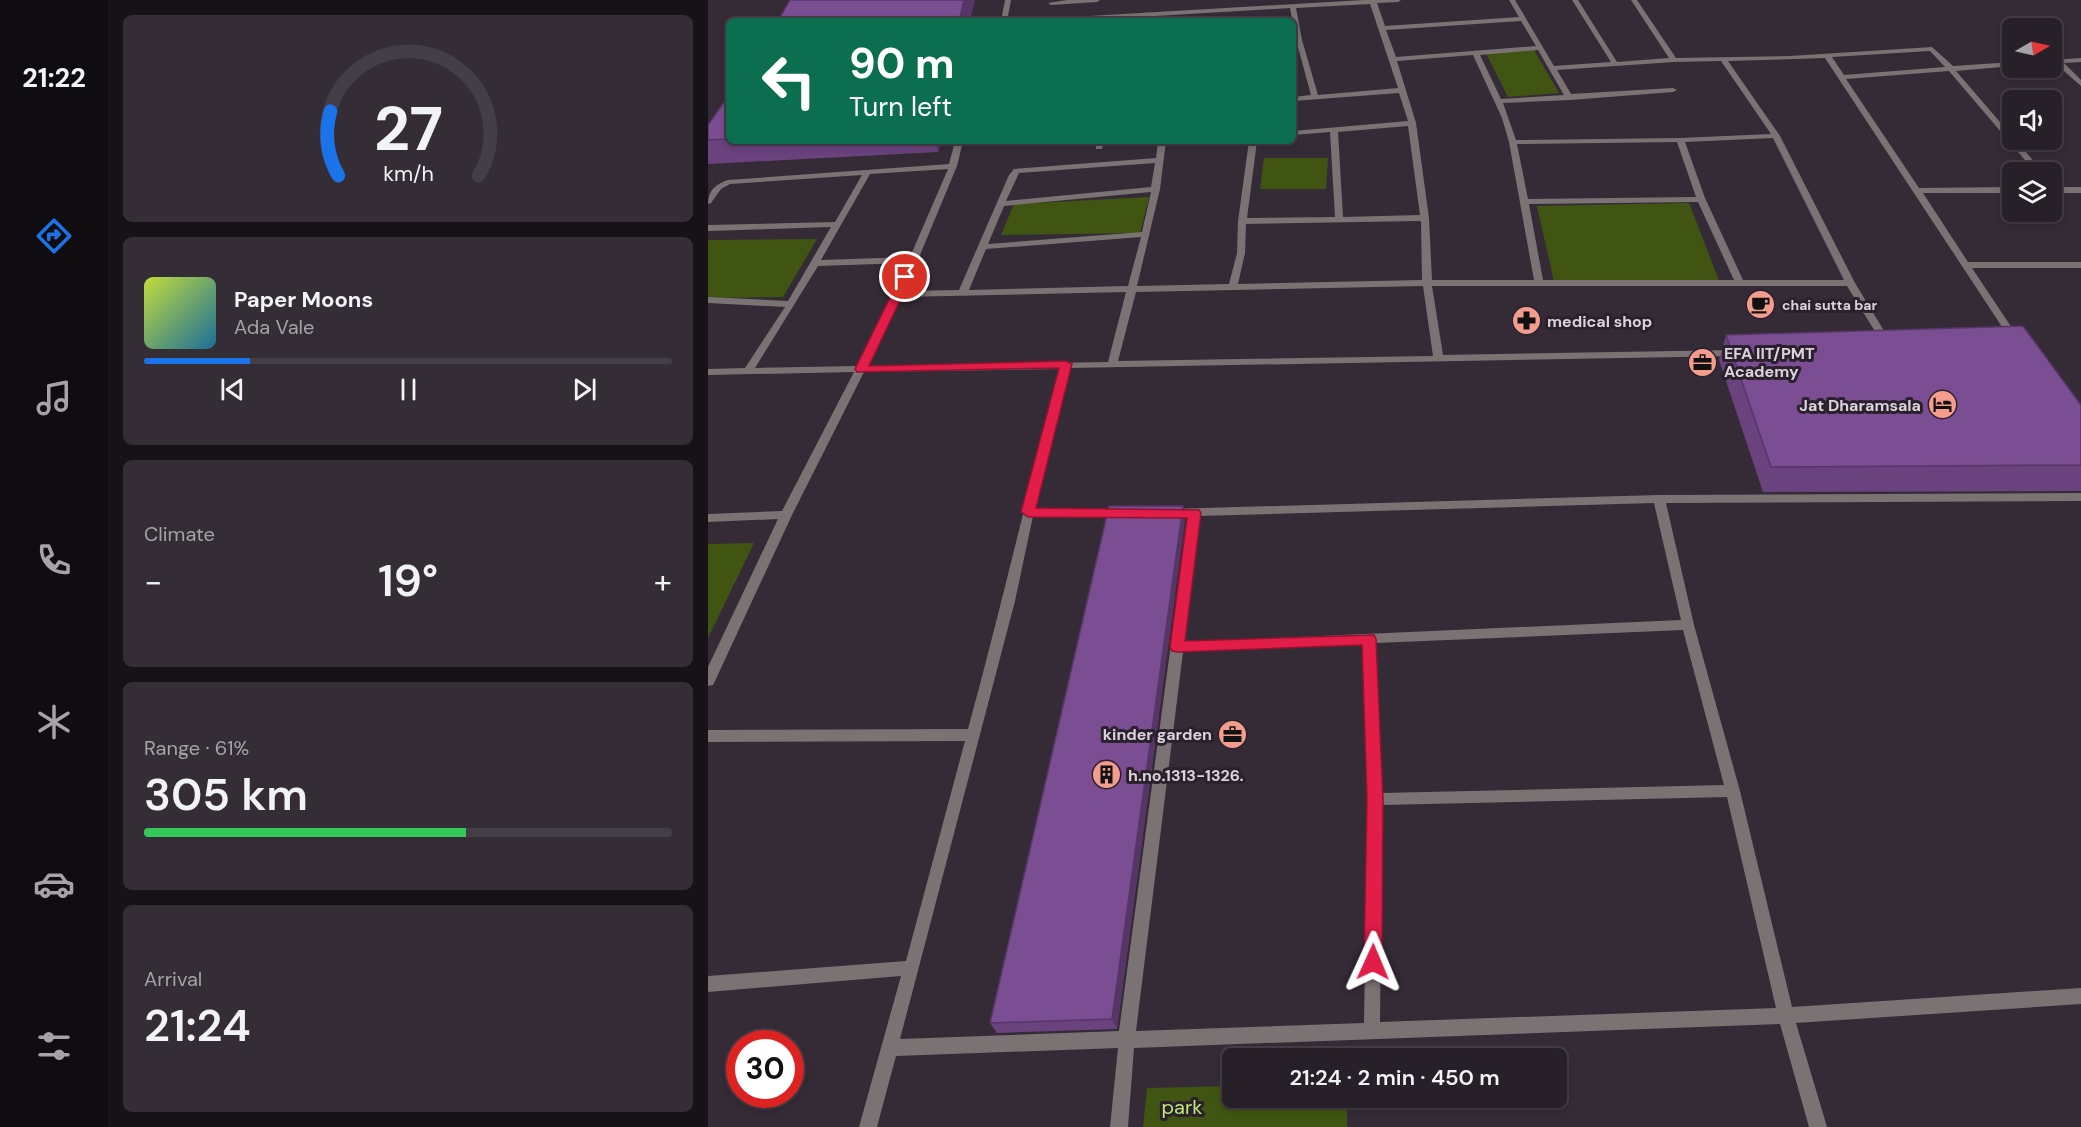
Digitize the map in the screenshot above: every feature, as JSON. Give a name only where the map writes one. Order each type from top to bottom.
[{"type":"street","points":[[1005,18],[1008,0]]},
{"type":"street","points":[[1053,18],[1051,1],[1097,0]]},
{"type":"street","points":[[1159,18],[1319,3],[1398,0]]},
{"type":"street","points":[[1512,0],[1570,98]]},
{"type":"street","points":[[1575,0],[1616,65]]},
{"type":"street","points":[[1634,0],[1674,60]]},
{"type":"street","points":[[1372,2],[1383,28],[1412,123],[1425,218],[1427,282],[1439,359]]},
{"type":"street","points":[[1293,7],[1294,18]]},
{"type":"street","points":[[1383,28],[1522,19]]},
{"type":"street","points":[[1296,40],[1315,98]]},
{"type":"street","points":[[1393,59],[1541,48]]},
{"type":"street","points":[[1552,68],[1926,48],[1938,53],[2031,162]]},
{"type":"street","points":[[1475,52],[1498,101],[1513,142],[1539,282]]},
{"type":"street","points":[[1827,55],[1844,77],[2024,353]]},
{"type":"street","points":[[1723,59],[1776,136],[1885,350],[1902,350]]},
{"type":"street","points":[[2062,61],[2081,60]]},
{"type":"street","points":[[1844,77],[2002,65]]},
{"type":"street","points":[[2062,68],[2081,84]]},
{"type":"street","points":[[1296,99],[1403,90]]},
{"type":"street","points":[[1498,101],[1673,90]]},
{"type":"street","points":[[1296,133],[1412,123]]},
{"type":"street","points":[[1334,131],[1339,219]]},
{"type":"street","points":[[1513,142],[1680,140],[1776,136]]},
{"type":"street","points":[[1680,140],[1701,199],[1739,281]]},
{"type":"street","points":[[708,681],[786,515],[899,294],[953,166],[957,144]]},
{"type":"street","points":[[1112,365],[1146,234],[1162,144]]},
{"type":"street","points":[[1233,286],[1241,253],[1242,221],[1253,144]]},
{"type":"street","points":[[962,294],[1013,175],[1017,171],[1160,160]]},
{"type":"street","points":[[708,201],[718,188],[728,182],[953,166]]},
{"type":"street","points":[[748,371],[791,304],[867,173]]},
{"type":"street","points":[[1001,204],[1155,189]]},
{"type":"street","points":[[2062,189],[2081,190]]},
{"type":"street","points":[[1918,191],[2002,190]]},
{"type":"street","points":[[1524,202],[1701,199]]},
{"type":"street","points":[[1242,221],[1425,218]]},
{"type":"street","points":[[708,228],[838,224]]},
{"type":"street","points":[[981,247],[1146,234]]},
{"type":"street","points":[[814,263],[912,260]]},
{"type":"street","points":[[1967,266],[2081,265]]},
{"type":"street","points":[[899,294],[1427,282],[1850,283]]},
{"type":"street","points":[[708,300],[791,304]]},
{"type":"street","points":[[2006,344],[2018,344]]},
{"type":"street","points":[[708,372],[1747,353]]},
{"type":"street","points":[[868,1127],[1009,601],[1028,512],[1066,364]]},
{"type":"street","points":[[1159,513],[1659,499],[2081,497]]},
{"type":"street","points":[[1659,499],[1688,625],[1733,791],[1786,1016],[1818,1127]]},
{"type":"street","points":[[1028,512],[1135,513]]},
{"type":"street","points":[[1119,1127],[1127,1041],[1194,513]]},
{"type":"street","points":[[708,518],[786,515]]},
{"type":"street","points":[[1178,647],[1688,625]]},
{"type":"street","points":[[1369,639],[1375,799],[1372,1032]]},
{"type":"street","points":[[708,736],[973,735]]},
{"type":"street","points":[[1375,799],[1733,791]]},
{"type":"street","points":[[708,984],[912,968]]},
{"type":"street","points":[[889,1048],[1786,1016],[2081,996]]},
{"type":"green space","points":[[1534,50],[1559,93],[1508,97],[1486,53]]},
{"type":"green space","points":[[1264,158],[1328,158],[1326,189],[1260,189]]},
{"type":"green space","points":[[1149,197],[1140,233],[1001,235],[1014,204]]},
{"type":"green space","points":[[1689,203],[1720,283],[1555,286],[1537,206]]},
{"type":"green space","points":[[817,239],[783,297],[708,298],[708,240]]},
{"type":"green space","points":[[754,543],[708,638],[708,544]]},
{"type":"green space","name":"park","points":[[1222,1086],[1222,1108],[1347,1108],[1347,1127],[1143,1127],[1147,1088]]},
{"type":"building","points":[[790,0],[964,0],[960,18],[780,18]]},
{"type":"building","points":[[726,99],[726,139],[708,140],[708,125]]},
{"type":"building","points":[[2023,326],[2081,405],[2081,465],[1771,467],[1726,335]]},
{"type":"building","name":"h.no.1313-1326.","points":[[1109,506],[1183,506],[1112,1019],[990,1023]]},
{"type":"place","name":"chai sutta bar","points":[[1761,305]]},
{"type":"place","name":"medical shop","points":[[1526,321]]},
{"type":"place","name":"EFA IIT/PMT Academy","points":[[1703,362]]},
{"type":"place","name":"Jat Dharamsala","points":[[1942,405]]},
{"type":"place","name":"kinder garden","points":[[1233,734]]},
{"type":"place","name":"h.no.1313-1326.","points":[[1107,775]]},
{"type":"route","points":[[905,277],[899,294],[861,369],[1066,364],[1028,512],[1194,513],[1178,647],[1369,639],[1375,799],[1373,962]]}]
